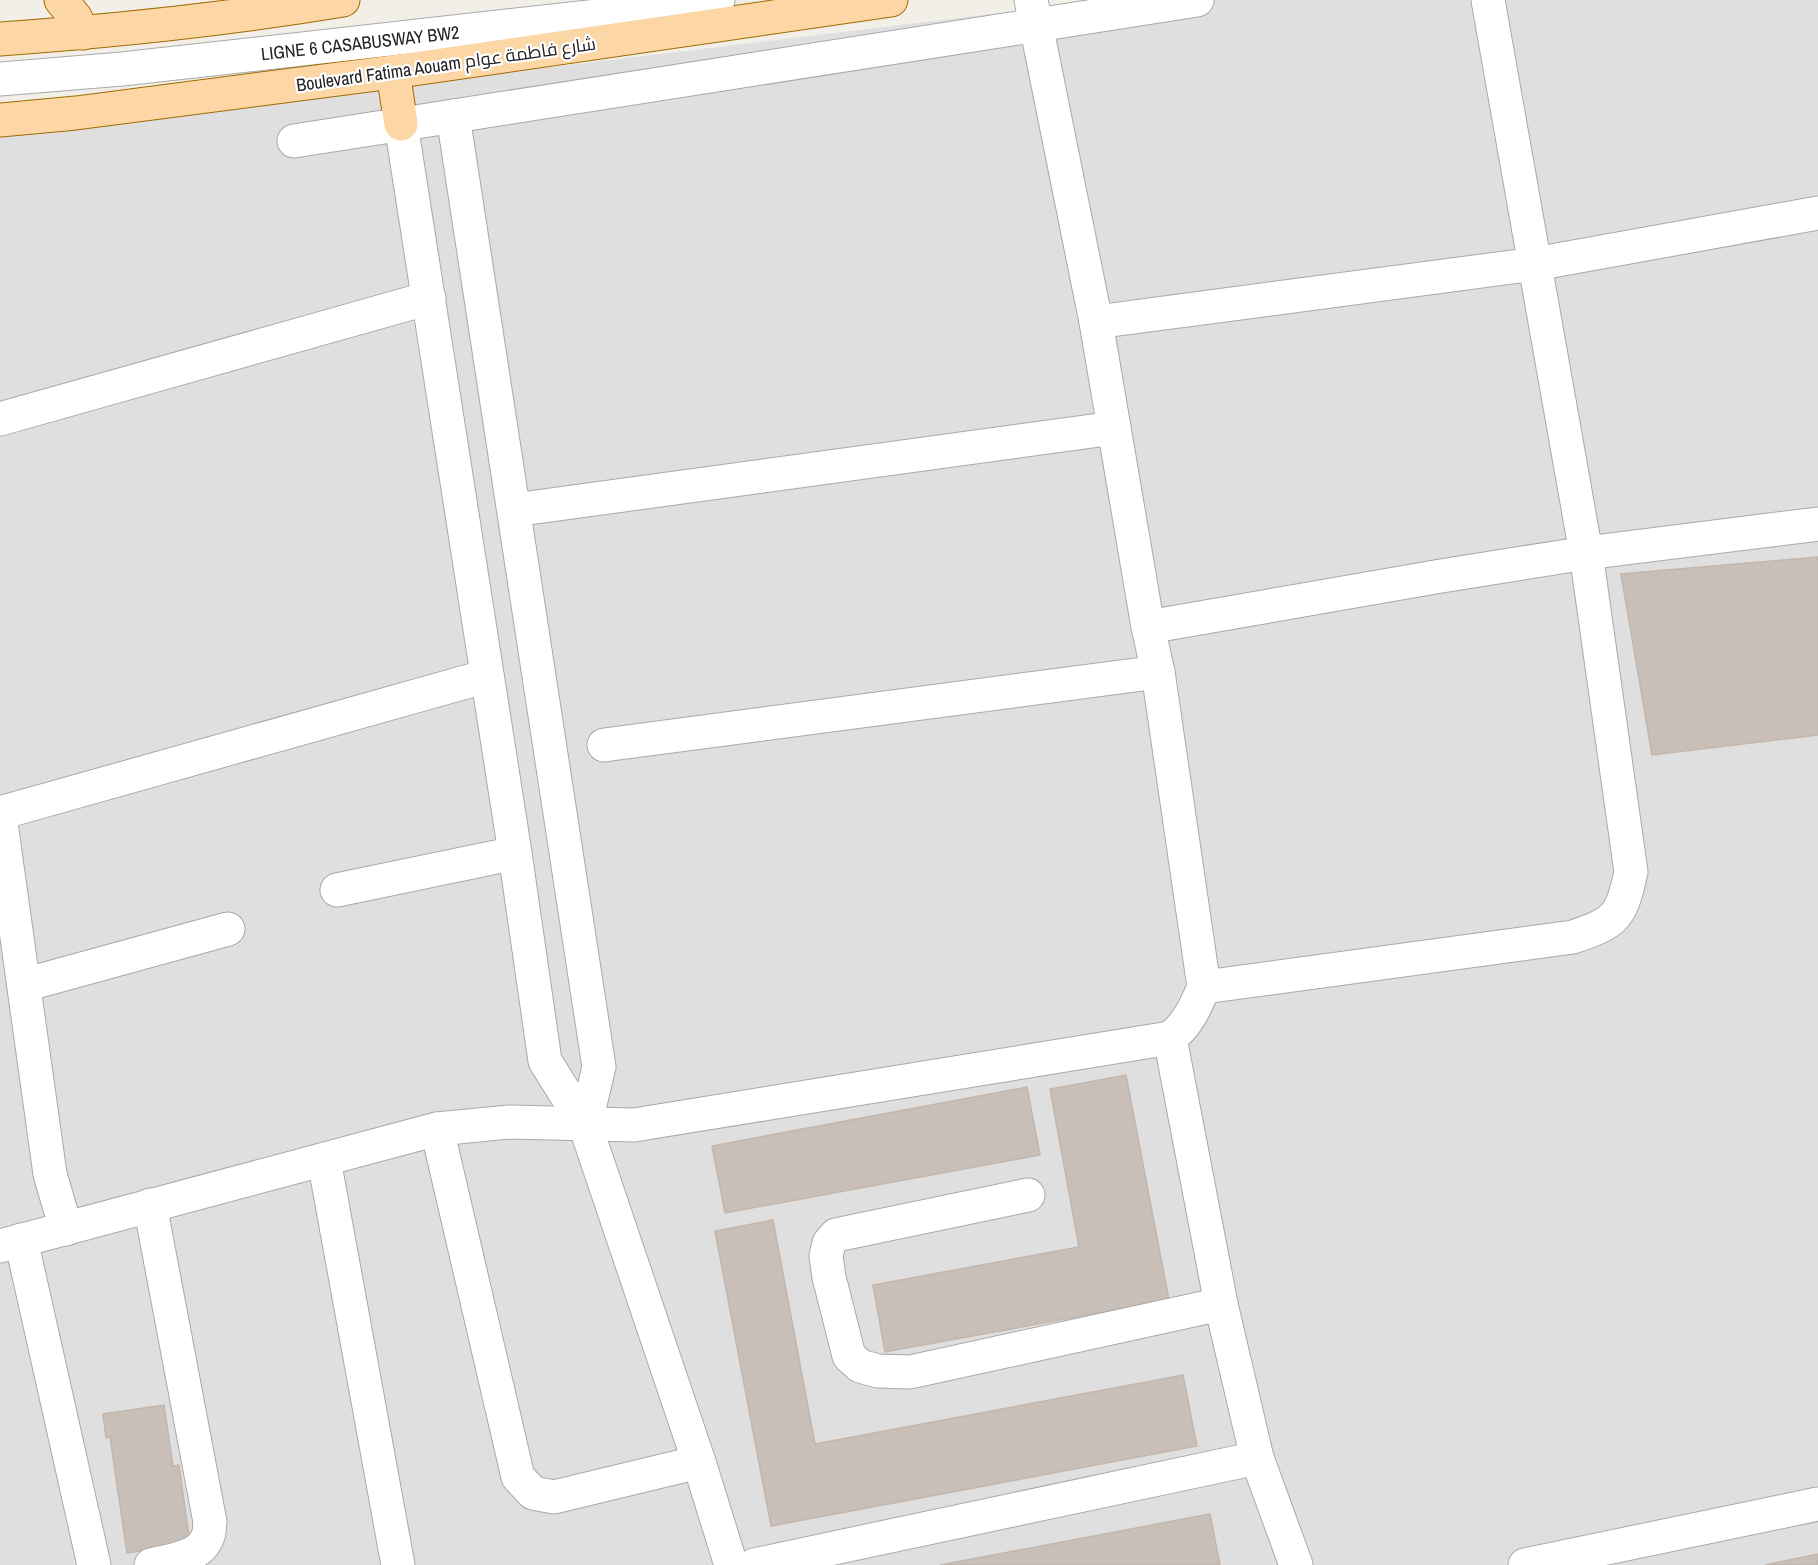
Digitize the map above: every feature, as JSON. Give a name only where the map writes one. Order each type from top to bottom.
[{"type":"main road","points":[[61,0],[75,17],[83,33]]},
{"type":"main road","points":[[0,39],[83,33],[271,12],[343,0]]},
{"type":"main road","name":"Boulevard Fatima Aouam شارع فاطمة عوام","points":[[0,120],[76,113],[393,72],[891,0]]},
{"type":"main road","points":[[393,72],[401,124]]},
{"type":"street","name":"LIGNE 6 CASABUSWAY BW2","points":[[0,67],[118,57],[599,0]]},
{"type":"street","name":"LIGNE 6 CASABUSWAY BW2","points":[[0,80],[157,65],[642,11],[718,0]]},
{"type":"street","points":[[294,141],[453,116],[1033,13],[1197,0]]},
{"type":"street","points":[[1204,987],[1573,937],[1600,928],[1616,916],[1625,899],[1631,872],[1586,553],[1488,0]]},
{"type":"street","points":[[94,1565],[10,1243],[437,1129],[510,1122],[634,1125],[1170,1038],[1180,1030],[1191,1015],[1204,987],[1158,672],[1148,627],[1096,322],[1033,13]]},
{"type":"street","points":[[453,116],[599,1066],[585,1125]]},
{"type":"street","points":[[401,124],[515,853],[544,1061],[585,1125],[699,1462],[731,1565]]},
{"type":"street","points":[[1096,322],[1535,264],[1818,213]]},
{"type":"street","points":[[0,419],[429,298]]},
{"type":"street","points":[[514,510],[1114,428]]},
{"type":"street","points":[[1148,627],[1586,553],[1818,524]]},
{"type":"street","points":[[604,745],[1158,672]]},
{"type":"street","points":[[66,1228],[50,1174],[0,814],[487,676]]},
{"type":"street","points":[[337,890],[515,853]]},
{"type":"street","points":[[24,985],[228,929]]},
{"type":"street","points":[[1170,1038],[1221,1304],[1257,1458],[1296,1565]]},
{"type":"street","points":[[437,1129],[518,1477],[533,1493],[554,1497],[699,1462]]},
{"type":"street","points":[[324,1160],[398,1565]]},
{"type":"street","points":[[1028,1195],[836,1235],[829,1243],[826,1256],[829,1278],[849,1356],[860,1366],[878,1371],[910,1372],[1221,1304]]},
{"type":"street","points":[[150,1205],[210,1522],[208,1537],[190,1556],[151,1565]]},
{"type":"street","points":[[754,1565],[1257,1458]]},
{"type":"street","points":[[1525,1565],[1818,1504]]},
{"type":"shaded area","points":[[1106,0],[1818,0],[1818,1565],[0,1565],[0,134]]},
{"type":"building","points":[[1818,557],[1818,735],[1652,755],[1621,574]]},
{"type":"building","points":[[1126,1075],[1169,1300],[885,1352],[873,1285],[1079,1247],[1050,1089]]},
{"type":"building","points":[[1027,1087],[1040,1155],[725,1213],[712,1146]]},
{"type":"building","points":[[773,1220],[815,1444],[1183,1375],[1197,1446],[771,1526],[715,1231]]},
{"type":"building","points":[[164,1405],[173,1466],[179,1465],[190,1544],[127,1553],[110,1437],[106,1438],[103,1414]]},
{"type":"building","points":[[1210,1514],[1220,1565],[940,1565]]},
{"type":"building","points":[[1818,1554],[1818,1565],[1765,1565]]}]
